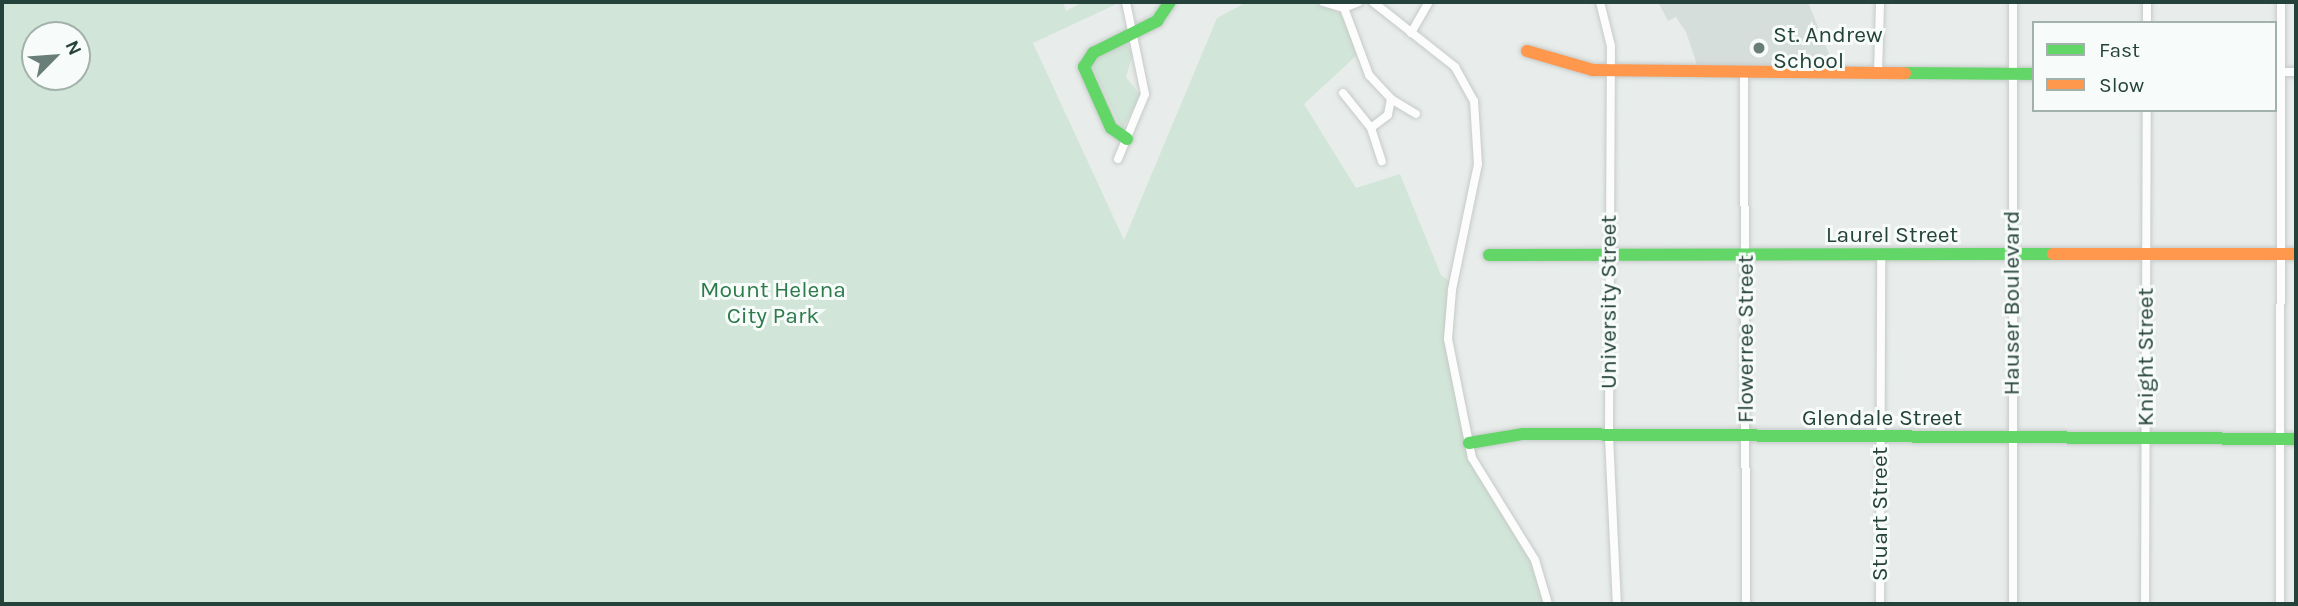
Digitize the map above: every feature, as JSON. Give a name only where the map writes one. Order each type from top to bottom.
[{"type":"street","points":[[1118,159],[1145,94],[1126,2]]},
{"type":"street","points":[[1126,139],[1111,128],[1084,67],[1093,53],[1157,21],[1170,2]]},
{"type":"street","points":[[1323,2],[1344,8],[1359,2]]},
{"type":"street","points":[[1373,2],[1459,73],[1479,120],[1478,164],[1448,325],[1469,443],[1489,492],[1535,561],[1548,604]]},
{"type":"street","points":[[1411,33],[1429,2]]},
{"type":"street","name":"University Street","points":[[1600,2],[1611,46],[1609,437],[1616,604]]},
{"type":"street","points":[[1878,74],[1880,2]]},
{"type":"street","name":"Hauser Boulevard","points":[[2013,2],[2013,604]]},
{"type":"street","points":[[2147,2],[2147,21]]},
{"type":"street","points":[[2280,604],[2280,439],[2290,254],[2279,72],[2281,2]]},
{"type":"street","points":[[1344,8],[1369,75],[1391,99],[1416,114]]},
{"type":"street","points":[[1527,51],[1560,65],[1609,71],[2032,74]]},
{"type":"street","points":[[2279,72],[2296,72]]},
{"type":"street","name":"Flowerree Street","points":[[1744,74],[1747,255],[1746,604]]},
{"type":"street","points":[[1343,93],[1371,128],[1382,161]]},
{"type":"street","points":[[1371,128],[1388,115],[1391,99]]},
{"type":"street","name":"Knight Street","points":[[2145,604],[2147,112]]},
{"type":"street","name":"Laurel Street","points":[[1489,255],[1609,258],[1747,255],[2290,254]]},
{"type":"street","name":"Stuart Street","points":[[1880,604],[1881,256]]},
{"type":"street","name":"Glendale Street","points":[[1469,443],[1523,434],[1747,439],[2296,439]]},
{"type":"shaded area","name":"St. Andrew School","points":[[1658,2],[1808,2],[1834,66],[1697,65],[1686,32],[1676,17],[1668,21]]},
{"type":"green space","name":"Mount Helena City Park","points":[[2,2],[1063,2],[1066,11],[1083,2],[1121,2],[1033,43],[1124,240],[1217,18],[1247,2],[1316,2],[1345,16],[1356,56],[1304,104],[1356,188],[1400,174],[1441,275],[1449,281],[1445,344],[1467,452],[1531,560],[1544,604],[2,604]]},
{"type":"green space","points":[[1125,42],[1133,53],[1126,77],[1141,96],[1122,129],[1090,62]]},
{"type":"traffic: fast","points":[[1127,139],[1111,128],[1084,67],[1093,53],[1157,21],[1170,2]]},
{"type":"traffic: fast","points":[[1905,73],[2032,74]]},
{"type":"traffic: fast","points":[[1489,255],[2053,254]]},
{"type":"traffic: fast","points":[[1469,443],[1523,434],[2296,439]]},
{"type":"traffic: slow","points":[[1527,51],[1593,70],[1905,73]]},
{"type":"traffic: slow","points":[[2053,254],[2296,254]]},
{"type":"place","name":"St. Andrew School","points":[[1759,48]]}]
